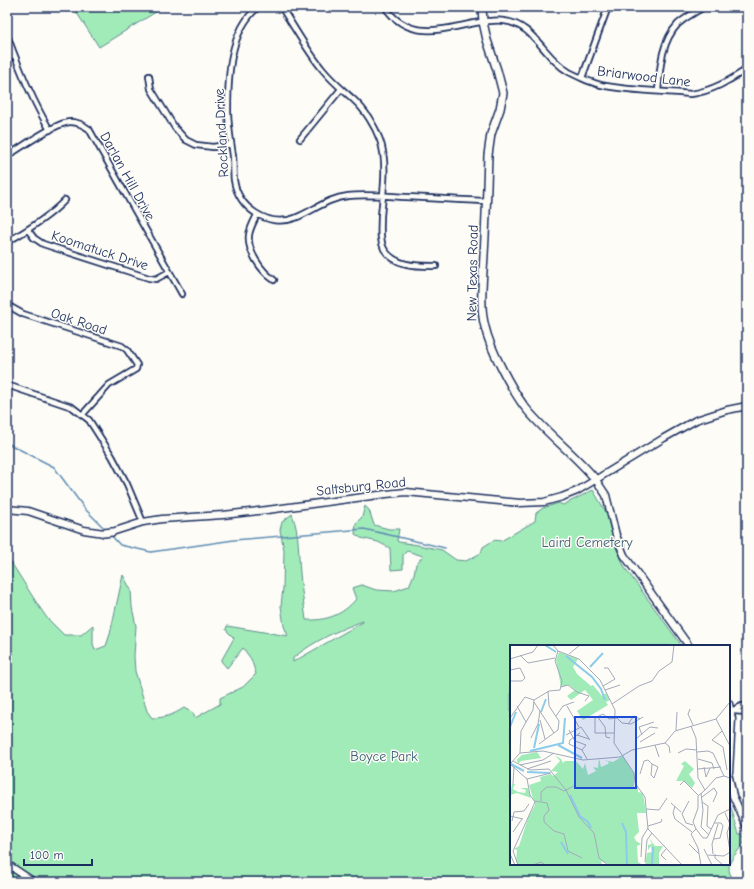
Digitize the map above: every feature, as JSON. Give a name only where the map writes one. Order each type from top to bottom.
[{"type":"main road","name":"New Texas Road","points":[[482,7],[483,22],[487,40],[502,85],[500,109],[491,134],[489,146],[483,285],[483,316],[485,328],[494,352],[514,392],[541,425],[587,469],[606,495],[616,535],[624,555],[688,645]]},
{"type":"main road","name":"Saltsburg Road","points":[[7,509],[28,511],[84,530],[104,533],[112,532],[143,522],[162,519],[259,511],[406,492],[520,503],[544,502],[577,491],[696,420],[727,410],[747,406]]},
{"type":"main road","points":[[730,708],[732,719],[730,754]]},
{"type":"main road","points":[[730,783],[732,796],[747,827]]},
{"type":"main road","points":[[7,864],[34,882]]},
{"type":"street","name":"Rockland Drive","points":[[258,7],[244,24],[237,40],[231,58],[228,91],[228,124],[234,181],[239,196],[245,205],[257,214],[271,219],[286,220],[294,218],[339,197],[349,196],[487,201]]},
{"type":"street","points":[[281,7],[322,69],[362,109],[376,130],[384,157],[381,238],[385,250],[396,261],[404,264],[414,266],[436,266]]},
{"type":"street","points":[[385,7],[399,22],[421,31],[483,22]]},
{"type":"street","points":[[582,78],[608,7]]},
{"type":"street","points":[[658,91],[662,58],[669,38],[678,25],[687,17],[704,7]]},
{"type":"street","name":"Briarwood Lane","points":[[483,22],[504,20],[525,28],[562,67],[582,78],[606,86],[691,94],[701,93],[722,85],[747,70]]},
{"type":"street","points":[[7,35],[38,109],[50,130]]},
{"type":"street","points":[[7,58],[14,54]]},
{"type":"street","points":[[149,76],[151,89],[175,128],[186,140],[196,146],[206,147],[231,144]]},
{"type":"street","points":[[300,139],[341,89]]},
{"type":"street","name":"Darlan Hill Drive","points":[[7,156],[66,122],[79,123],[89,129],[182,294]]},
{"type":"street","points":[[7,242],[28,230],[66,200]]},
{"type":"street","points":[[257,214],[249,234],[249,245],[255,258],[265,272],[274,280]]},
{"type":"street","name":"Koomatuck Drive","points":[[28,230],[34,238],[43,244],[136,275],[156,279],[169,272]]},
{"type":"street","name":"Oak Road","points":[[7,305],[29,316],[122,346],[127,350],[137,365],[136,369],[109,385],[83,414]]},
{"type":"street","points":[[7,385],[72,407],[89,420],[112,456],[127,484],[143,522]]},
{"type":"street","points":[[731,711],[742,706],[747,706]]},
{"type":"street","points":[[731,711],[747,712]]},
{"type":"green space","points":[[73,7],[164,7],[99,47]]},
{"type":"green space","name":"Boyce Park","points":[[593,490],[606,512],[614,543],[625,568],[681,645],[510,645],[510,865],[729,865],[731,876],[736,882],[7,882],[7,556],[47,618],[64,635],[81,635],[93,625],[93,644],[95,650],[106,646],[123,575],[131,590],[132,607],[136,626],[134,656],[135,671],[147,711],[152,718],[157,718],[169,716],[184,708],[193,713],[195,718],[220,704],[220,698],[243,687],[256,674],[251,659],[243,648],[227,668],[221,661],[234,638],[226,630],[227,626],[288,636],[284,626],[281,606],[284,550],[280,530],[282,522],[292,514],[298,536],[300,579],[306,620],[313,620],[334,616],[351,605],[356,599],[352,588],[362,585],[376,590],[394,591],[409,586],[416,564],[423,556],[407,551],[403,555],[403,569],[391,570],[390,548],[378,542],[361,538],[355,534],[356,523],[362,517],[365,506],[369,510],[374,525],[389,529],[399,529],[397,541],[442,550],[456,560],[466,561],[481,553],[483,547],[494,540],[501,541],[535,521],[536,513],[543,508],[559,503],[563,505]],"holes":[[[363,621],[293,662],[293,658],[326,636]]]},
{"type":"green space","name":"Boyce Park","points":[[730,804],[739,834],[742,834],[746,840],[730,862]]},
{"type":"waterway","points":[[7,443],[54,467],[85,509],[106,530]]},
{"type":"waterway","points":[[110,534],[120,545],[151,552],[234,540],[364,529],[445,548]]},
{"type":"park label","name":"Laird Cemetery","points":[[587,542]]}]
